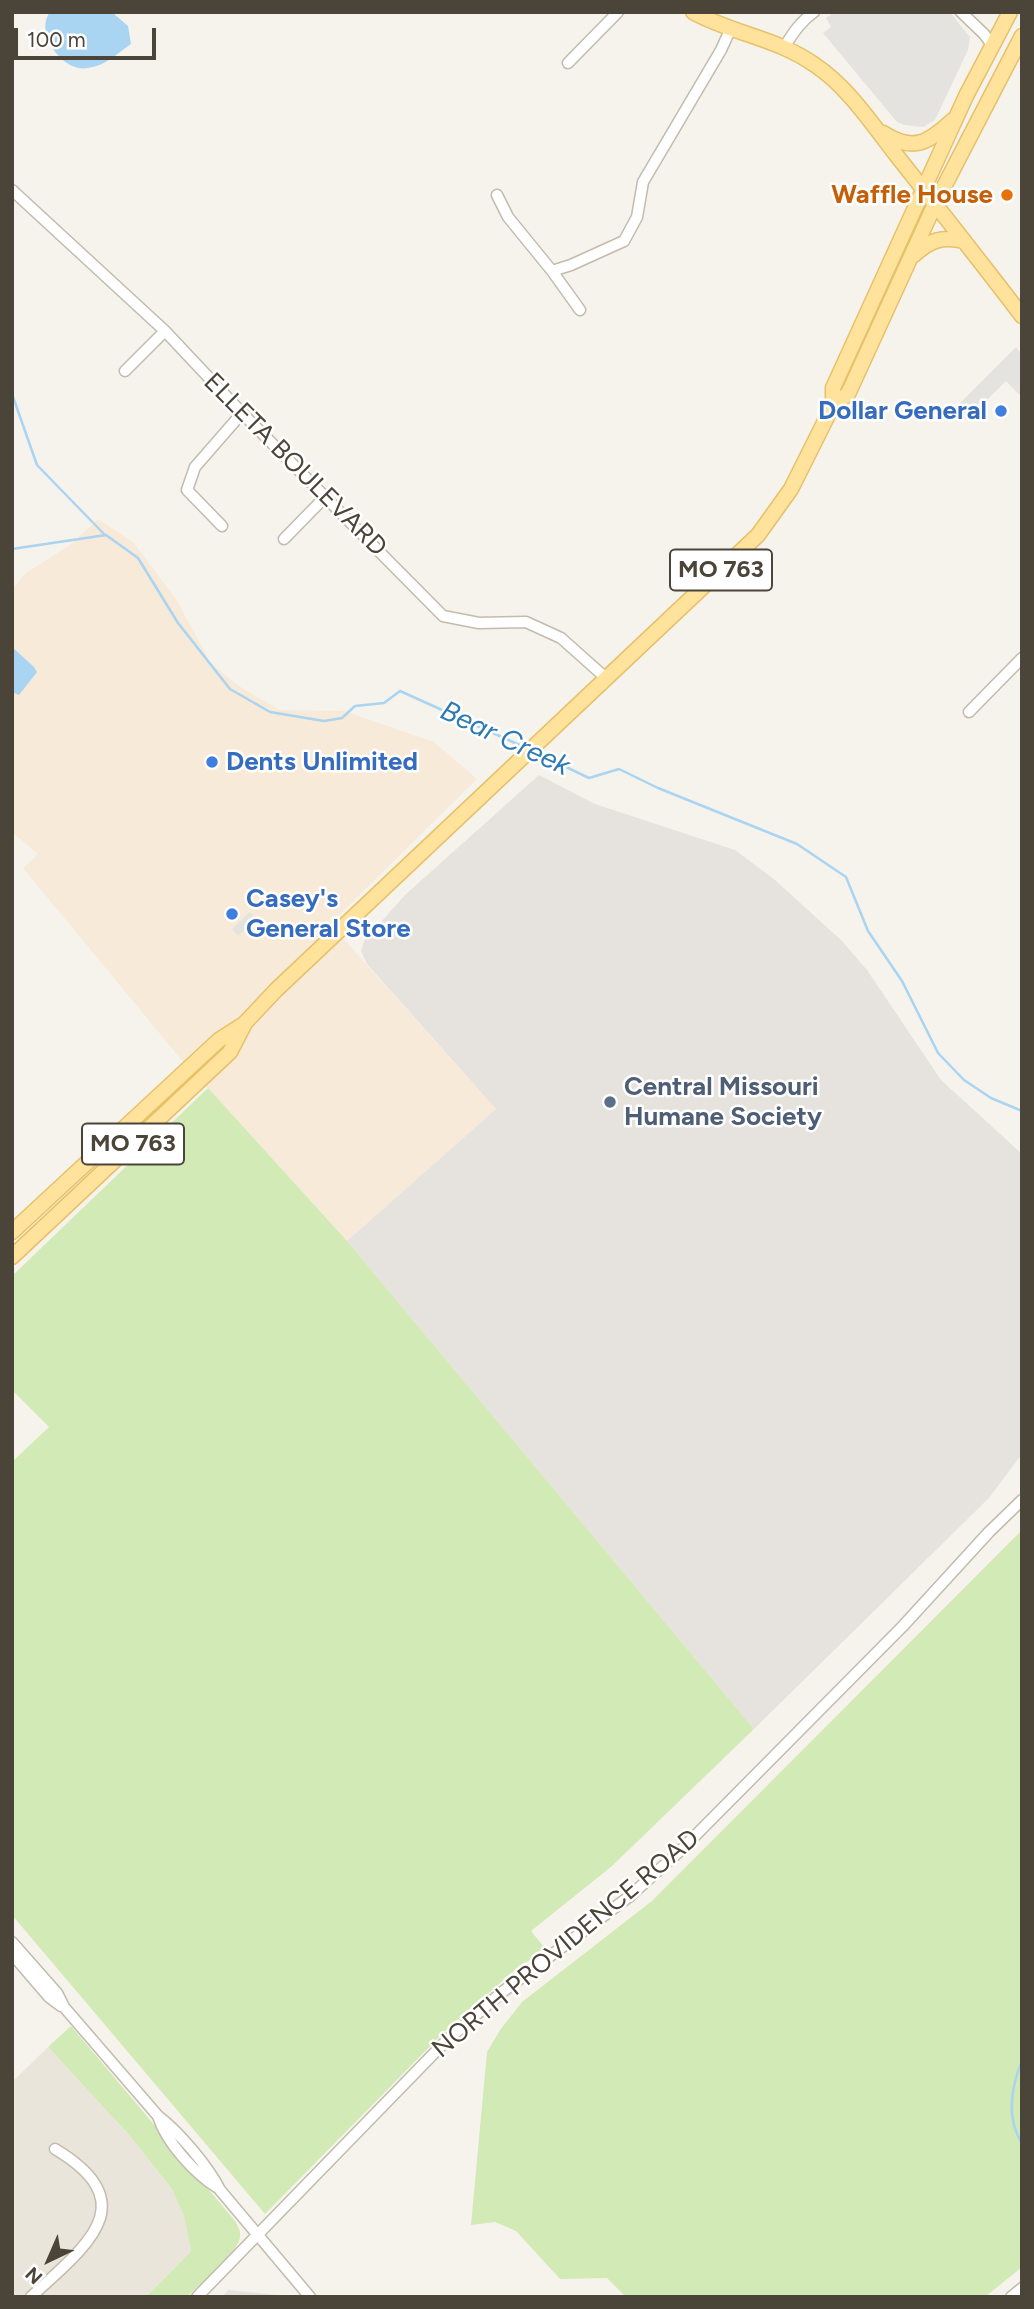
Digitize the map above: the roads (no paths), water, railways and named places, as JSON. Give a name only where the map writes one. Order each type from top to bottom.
[{"type":"main road","points":[[693,12],[785,46],[833,79],[875,128],[1022,316]]},
{"type":"main road","name":"MO 763","points":[[12,1233],[219,1040],[244,1024],[276,990],[758,535],[791,489],[833,405],[833,388],[957,116],[1010,12]]},
{"type":"main road","name":"MO 763","points":[[833,405],[848,394],[935,204],[1022,36]]},
{"type":"main road","points":[[875,128],[892,139],[912,145],[926,142],[957,116]]},
{"type":"main road","points":[[911,259],[925,245],[936,239],[949,237],[964,241]]},
{"type":"main road","name":"MO 763","points":[[12,1257],[230,1052],[244,1024]]},
{"type":"main road","points":[[12,1243],[21,1233],[25,1221]]},
{"type":"street","points":[[568,63],[618,12]]},
{"type":"street","points":[[785,46],[799,25],[814,12]]},
{"type":"street","points":[[961,12],[993,46]]},
{"type":"street","points":[[552,271],[624,241],[637,217],[643,182],[731,28]]},
{"type":"street","name":"ELLETA BOULEVARD","points":[[12,190],[165,331],[242,413],[443,616],[478,623],[526,621],[561,638],[607,679]]},
{"type":"street","points":[[497,195],[508,217],[580,310]]},
{"type":"street","points":[[125,371],[165,331]]},
{"type":"street","points":[[222,526],[187,491],[195,467],[242,413]]},
{"type":"street","points":[[284,539],[326,496]]},
{"type":"street","points":[[969,712],[1022,657]]},
{"type":"street","name":"NORTH PROVIDENCE ROAD","points":[[197,2297],[445,2042],[501,1993],[630,1896],[682,1849],[903,1626],[1022,1500]]},
{"type":"street","points":[[12,1942],[57,1993],[64,2007],[213,2176],[220,2190],[310,2297]]},
{"type":"street","points":[[12,1954],[49,1997],[64,2007]]},
{"type":"street","points":[[31,2297],[86,2245],[104,2209],[100,2190],[74,2160],[55,2149]]},
{"type":"street","points":[[1011,2297],[1022,2288]]},
{"type":"water","points":[[50,12],[114,14],[128,26],[131,44],[100,65],[79,68],[61,58],[48,40],[46,21]]},
{"type":"water","points":[[12,647],[37,672],[19,695],[12,692]]},
{"type":"waterway","points":[[12,394],[37,465],[104,534]]},
{"type":"waterway","name":"Bear Creek","points":[[12,549],[106,535],[138,558],[178,623],[230,689],[270,712],[324,721],[342,718],[355,706],[384,703],[400,691],[524,747]]},
{"type":"waterway","name":"Bear Creek","points":[[537,753],[589,778],[619,769],[658,788],[797,844],[846,877],[868,931],[902,981],[938,1053],[964,1080],[991,1098],[1022,1111]]},
{"type":"waterway","name":"Bear Creek","points":[[1022,2061],[1015,2081],[1012,2103],[1014,2124],[1022,2143]]},
{"type":"place","name":"Waffle House","points":[[1007,195]]},
{"type":"place","name":"Dollar General","points":[[1001,411]]},
{"type":"place","name":"Dents Unlimited","points":[[212,762]]},
{"type":"place","name":"Casey's General Store","points":[[232,914]]},
{"type":"place","name":"Central Missouri Humane Society","points":[[610,1102]]}]
